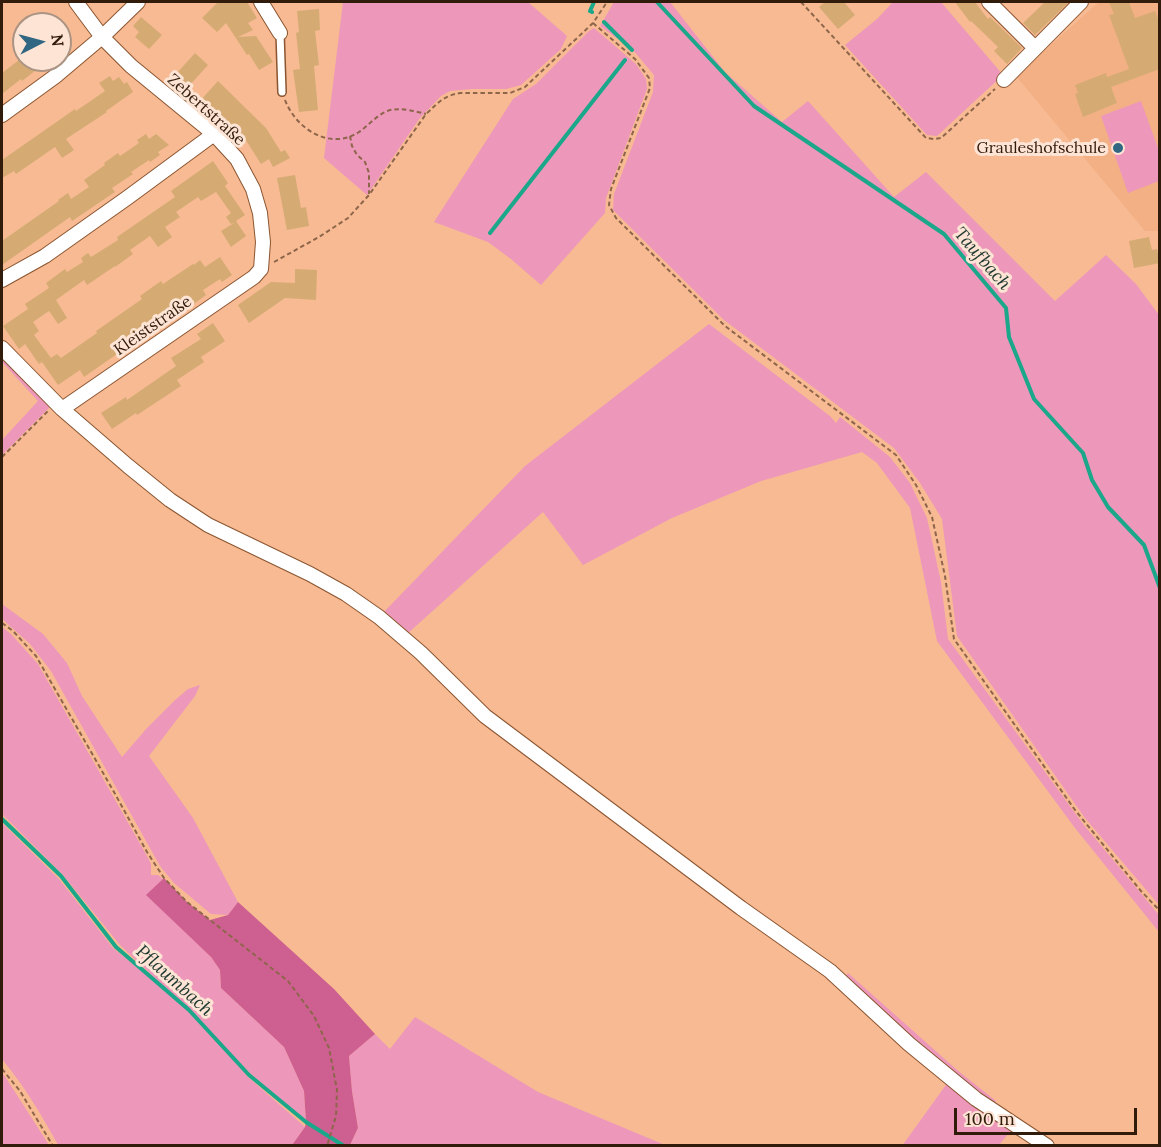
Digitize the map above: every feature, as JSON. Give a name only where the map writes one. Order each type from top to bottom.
[{"type":"street","name":"Zebertstraße","points":[[76,2],[102,38],[131,66],[214,134],[237,159],[253,189],[260,213],[263,242],[261,269]]},
{"type":"street","points":[[2,116],[102,38],[138,2]]},
{"type":"street","points":[[261,2],[280,33]]},
{"type":"street","points":[[989,2],[1035,48]]},
{"type":"street","points":[[1004,80],[1081,2]]},
{"type":"street","points":[[2,280],[45,256],[214,134]]},
{"type":"street","name":"Kleiststraße","points":[[59,406],[254,277],[261,269]]},
{"type":"street","points":[[2,348],[59,406],[162,493],[208,525],[310,574],[346,594],[379,617],[421,652],[485,716],[741,908],[830,971],[909,1044],[968,1092],[1047,1146]]},
{"type":"lane","points":[[280,33],[282,92]]},
{"type":"path","points":[[261,269],[348,218],[369,195],[426,114],[445,97],[510,93],[525,87],[593,23],[607,2]]},
{"type":"path","points":[[801,2],[926,138],[934,140],[941,138],[1004,80]]},
{"type":"path","points":[[593,23],[635,59],[649,78],[650,88],[611,189],[609,205],[616,218],[725,326],[896,455],[916,485],[932,517],[945,576],[954,639],[1075,810],[1160,911]]},
{"type":"path","points":[[282,92],[286,104],[306,129],[317,136],[331,139],[346,138],[358,133],[386,111],[403,110],[426,114]]},
{"type":"path","points":[[350,136],[352,146],[365,162],[369,173],[369,195]]},
{"type":"path","points":[[2,457],[59,406]]},
{"type":"path","points":[[2,623],[13,631],[36,656],[164,878],[187,902],[288,981],[314,1016],[329,1048],[337,1090],[336,1116],[327,1146]]},
{"type":"path","points":[[2,1069],[20,1091],[53,1146]]},
{"type":"shaded area","points":[[343,2],[528,2],[567,36],[561,49],[521,85],[506,89],[450,91],[441,96],[420,118],[367,195],[324,158]]},
{"type":"shaded area","points":[[614,2],[670,2],[725,72],[782,122],[808,101],[894,197],[926,172],[1055,301],[1106,255],[1136,284],[1159,315],[1159,905],[1085,818],[957,636],[942,519],[920,483],[894,448],[724,320],[613,210],[614,194],[653,92],[654,75],[628,44],[600,26]]},
{"type":"shaded area","points":[[893,2],[941,2],[1003,75],[937,136],[927,135],[845,45],[877,19]]},
{"type":"shaded area","name":"Grauleshofschule","points":[[1099,2],[1159,2],[1159,231],[1145,231],[1016,76]]},
{"type":"shaded area","points":[[594,28],[636,64],[646,79],[647,89],[606,198],[605,213],[541,285],[488,242],[434,222],[513,99],[536,84]]},
{"type":"shaded area","points":[[1141,101],[1159,151],[1159,181],[1128,193],[1101,116]]},
{"type":"shaded area","points":[[709,324],[830,416],[836,423],[840,417],[890,457],[910,483],[927,518],[941,582],[948,639],[1083,824],[1159,915],[1159,932],[1075,828],[937,641],[910,508],[877,463],[862,452],[761,481],[672,518],[583,565],[543,512],[407,634],[383,613],[525,466]]},
{"type":"shaded area","points":[[2,350],[54,403],[2,455],[2,440],[38,401],[2,362]]},
{"type":"shaded area","points":[[2,604],[43,634],[67,663],[82,696],[122,757],[174,701],[188,689],[200,685],[195,696],[149,756],[193,818],[238,902],[228,915],[211,914],[174,883],[160,866],[51,671],[30,644],[2,619]]},
{"type":"shaded area","points":[[2,627],[38,664],[147,856],[151,864],[151,875],[158,875],[163,879],[147,895],[211,957],[220,970],[221,988],[284,1047],[304,1091],[306,1122],[251,1074],[202,1024],[248,1077],[305,1127],[292,1145],[58,1145],[32,1101],[2,1059],[2,823],[59,879],[113,948],[180,1002],[120,945],[63,875],[2,814]]},
{"type":"shaded area","points":[[164,878],[187,902],[210,920],[228,915],[238,902],[334,989],[375,1034],[349,1056],[358,1128],[350,1145],[292,1145],[305,1127],[304,1091],[284,1047],[221,988],[220,970],[211,957],[146,895]]},
{"type":"shaded area","points":[[848,973],[957,1070],[996,1101],[993,1105],[953,1076],[845,977]]},
{"type":"shaded area","points":[[415,1017],[538,1092],[665,1145],[350,1145],[358,1128],[349,1056],[375,1034],[390,1049]]},
{"type":"shaded area","points":[[2,1073],[6,1078],[49,1145],[2,1145]]},
{"type":"shaded area","points":[[948,1082],[1013,1128],[999,1145],[902,1146]]},
{"type":"building","points":[[218,2],[247,2],[257,18],[248,23],[253,30],[238,37],[256,36],[273,62],[259,70],[226,23],[217,32],[202,18]]},
{"type":"building","points":[[825,2],[844,2],[855,15],[838,29],[819,7]]},
{"type":"building","points":[[955,2],[975,2],[988,19],[990,17],[1022,48],[1007,64],[994,51],[998,47],[970,22]]},
{"type":"building","points":[[1045,2],[1069,2],[1035,35],[1023,23]]},
{"type":"building","points":[[1109,2],[1129,2],[1135,18],[1155,11],[1160,24],[1160,69],[1111,87],[1117,103],[1083,117],[1075,94],[1078,93],[1075,85],[1106,73],[1107,77],[1129,69],[1109,15],[1114,14]]},
{"type":"building","points":[[319,9],[320,30],[315,31],[319,65],[314,66],[318,110],[299,112],[293,70],[300,69],[296,33],[299,32],[297,11]]},
{"type":"building","points":[[141,17],[162,35],[149,49],[135,37],[139,32],[133,26]]},
{"type":"building","points":[[195,53],[208,65],[189,86],[176,74]]},
{"type":"building","points":[[12,65],[12,72],[34,72],[2,94],[2,73]]},
{"type":"building","points":[[110,76],[113,81],[119,77],[124,84],[127,82],[133,92],[66,139],[74,150],[62,158],[55,147],[16,174],[14,171],[2,178],[2,160],[105,91],[99,83]]},
{"type":"building","points":[[218,81],[266,128],[281,152],[285,150],[290,158],[273,167],[269,159],[261,164],[247,142],[217,112],[215,115],[200,101]]},
{"type":"building","points":[[146,134],[149,139],[156,134],[169,145],[158,152],[160,155],[131,172],[133,174],[112,188],[115,192],[72,221],[70,217],[2,265],[2,241],[68,193],[71,199],[89,187],[84,180],[118,153],[120,156],[139,143],[137,140]]},
{"type":"building","points":[[213,161],[228,183],[225,186],[245,215],[236,221],[246,236],[231,247],[221,231],[234,223],[231,224],[226,217],[231,213],[216,192],[201,201],[198,197],[176,212],[180,217],[165,227],[172,237],[158,247],[150,236],[130,250],[133,254],[115,267],[87,285],[84,280],[56,300],[67,318],[58,324],[49,311],[33,322],[39,331],[34,335],[51,358],[57,354],[61,358],[142,299],[140,296],[161,281],[163,284],[200,260],[205,267],[220,257],[232,275],[222,282],[220,279],[203,290],[206,295],[191,306],[185,298],[149,324],[152,327],[127,347],[84,377],[80,370],[58,385],[42,362],[39,364],[25,344],[19,349],[3,326],[28,309],[25,304],[49,288],[46,283],[65,269],[67,272],[83,262],[81,258],[88,253],[91,257],[118,240],[117,237],[175,197],[171,191]]},
{"type":"building","points":[[295,175],[301,208],[306,207],[309,226],[287,230],[277,178]]},
{"type":"building","points":[[1149,237],[1152,250],[1157,249],[1160,263],[1134,268],[1129,241]]},
{"type":"building","points":[[295,269],[317,270],[316,300],[285,298],[249,323],[238,305],[271,282],[295,283]]},
{"type":"building","points":[[213,323],[225,341],[201,357],[204,362],[177,380],[181,386],[112,429],[101,413],[126,397],[127,400],[176,366],[171,358],[201,339],[197,334]]},
{"type":"waterway","points":[[592,12],[590,11],[594,2]]},
{"type":"waterway","name":"Taufbach","points":[[657,2],[754,106],[944,234],[1006,308],[1009,337],[1034,399],[1083,453],[1092,480],[1108,507],[1144,545],[1160,588]]},
{"type":"waterway","points":[[604,22],[632,50]]},
{"type":"waterway","points":[[490,233],[625,60]]},
{"type":"waterway","name":"Pflaumbach","points":[[2,819],[61,876],[116,947],[189,1010],[249,1075],[306,1122],[344,1146]]},
{"type":"place","name":"Grauleshofschule","points":[[1118,148]]}]
